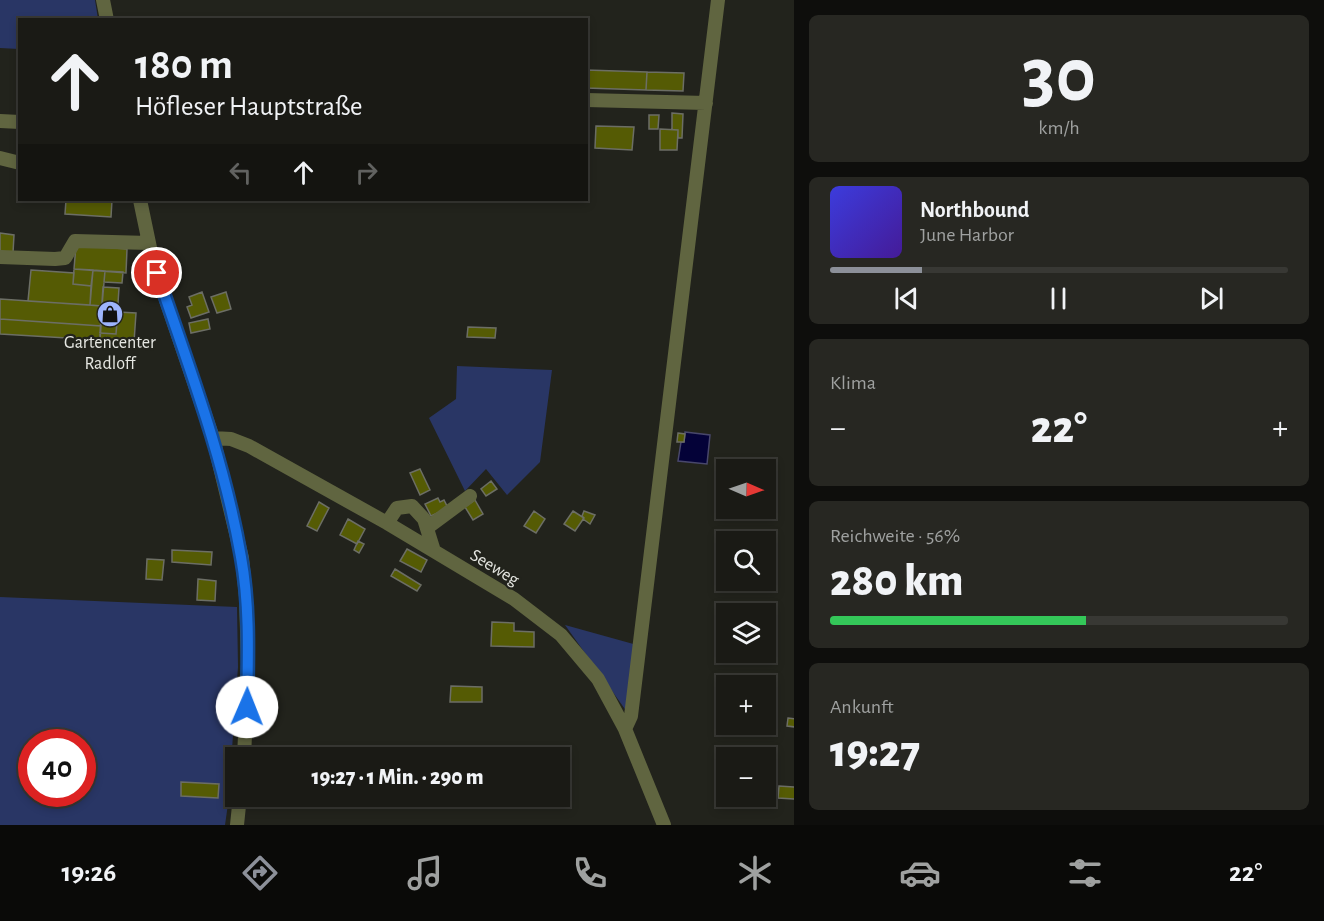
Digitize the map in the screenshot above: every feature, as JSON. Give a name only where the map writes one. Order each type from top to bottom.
[{"type":"street","points":[[103,0],[107,18]]},
{"type":"street","points":[[625,729],[631,716],[718,0]]},
{"type":"street","points":[[588,100],[706,103]]},
{"type":"street","points":[[0,121],[18,122]]},
{"type":"street","points":[[0,158],[18,162]]},
{"type":"street","points":[[140,201],[157,273],[213,438],[237,534],[246,597],[248,665],[244,747]]},
{"type":"street","points":[[0,256],[55,260],[65,258],[75,241],[149,243]]},
{"type":"street","name":"Seeweg","points":[[213,438],[240,441],[387,524],[514,599],[561,635],[598,679],[625,729],[664,825]]},
{"type":"street","points":[[427,528],[470,496]]},
{"type":"street","points":[[387,524],[397,508],[412,506],[424,519],[434,551]]},
{"type":"street","points":[[237,825],[239,807]]},
{"type":"shaded area","points":[[0,0],[95,0],[98,18],[18,18],[18,49],[0,48]]},
{"type":"shaded area","points":[[457,366],[552,370],[540,462],[507,495],[486,469],[465,491],[429,418],[456,399]]},
{"type":"shaded area","points":[[685,432],[710,435],[707,464],[678,461]]},
{"type":"shaded area","points":[[0,597],[237,607],[238,667],[232,747],[225,747],[225,807],[228,807],[225,825],[0,825]]},
{"type":"shaded area","points":[[565,625],[637,645],[627,712]]},
{"type":"building","points":[[588,70],[647,72],[646,90],[588,88]]},
{"type":"building","points":[[647,72],[684,73],[683,91],[646,90]]},
{"type":"building","points":[[672,113],[683,114],[682,138],[678,138],[678,130],[672,130]]},
{"type":"building","points":[[649,115],[659,115],[658,129],[649,129]]},
{"type":"building","points":[[596,126],[634,127],[632,150],[595,148]]},
{"type":"building","points":[[660,129],[678,130],[677,150],[660,150]]},
{"type":"building","points":[[66,201],[112,201],[111,217],[65,214]]},
{"type":"building","points":[[0,233],[14,235],[13,253],[0,251]]},
{"type":"building","points":[[76,245],[127,249],[126,273],[74,269]]},
{"type":"building","points":[[74,269],[93,270],[91,286],[73,284]]},
{"type":"building","points":[[31,270],[74,273],[73,284],[91,286],[90,305],[28,301]]},
{"type":"building","points":[[93,270],[105,271],[102,306],[90,305]]},
{"type":"building","points":[[105,271],[123,272],[122,283],[104,282]]},
{"type":"building","points":[[103,287],[119,288],[116,334],[100,333]]},
{"type":"building","points":[[202,292],[209,312],[191,318],[187,307],[192,305],[189,297]]},
{"type":"building","points":[[226,292],[231,309],[217,313],[211,297]]},
{"type":"building","points":[[0,299],[102,306],[101,326],[0,319]]},
{"type":"building","points":[[118,312],[136,313],[134,342],[100,340],[100,333],[116,334]]},
{"type":"building","points":[[0,319],[101,326],[100,340],[0,334]]},
{"type":"building","points":[[208,319],[210,329],[191,333],[189,323]]},
{"type":"building","points":[[468,327],[496,328],[495,338],[467,337]]},
{"type":"building","points":[[678,433],[685,434],[684,442],[677,442]]},
{"type":"building","points":[[420,469],[430,490],[420,495],[410,473]]},
{"type":"building","points":[[491,481],[497,489],[486,496],[481,489]]},
{"type":"building","points":[[438,498],[440,502],[444,500],[447,506],[444,510],[431,516],[425,504]]},
{"type":"building","points":[[475,500],[483,514],[473,520],[465,507]]},
{"type":"building","points":[[319,502],[329,508],[317,531],[307,526]]},
{"type":"building","points":[[534,511],[545,519],[536,533],[524,526]]},
{"type":"building","points":[[573,511],[584,518],[575,531],[564,524]]},
{"type":"building","points":[[584,511],[595,515],[590,524],[583,519]]},
{"type":"building","points":[[348,519],[365,529],[357,544],[340,535]]},
{"type":"building","points":[[358,541],[364,544],[359,553],[354,550]]},
{"type":"building","points":[[407,549],[427,560],[421,572],[400,561]]},
{"type":"building","points":[[172,550],[212,552],[211,565],[172,562]]},
{"type":"building","points":[[147,559],[164,560],[162,580],[146,579]]},
{"type":"building","points":[[395,569],[421,585],[417,591],[391,576]]},
{"type":"building","points":[[198,579],[216,581],[215,601],[197,600]]},
{"type":"building","points":[[492,622],[514,623],[514,631],[534,632],[534,647],[491,646]]},
{"type":"building","points":[[451,686],[482,687],[482,702],[450,702]]},
{"type":"building","points":[[788,718],[794,719],[794,727],[787,726]]},
{"type":"building","points":[[181,782],[219,784],[218,798],[181,796]]},
{"type":"building","points":[[779,786],[794,787],[794,799],[778,798]]},
{"type":"place","name":"Gartencenter Radloff","points":[[110,314]]},
{"type":"route","points":[[157,273],[209,424],[242,558],[246,597],[247,707]]}]
